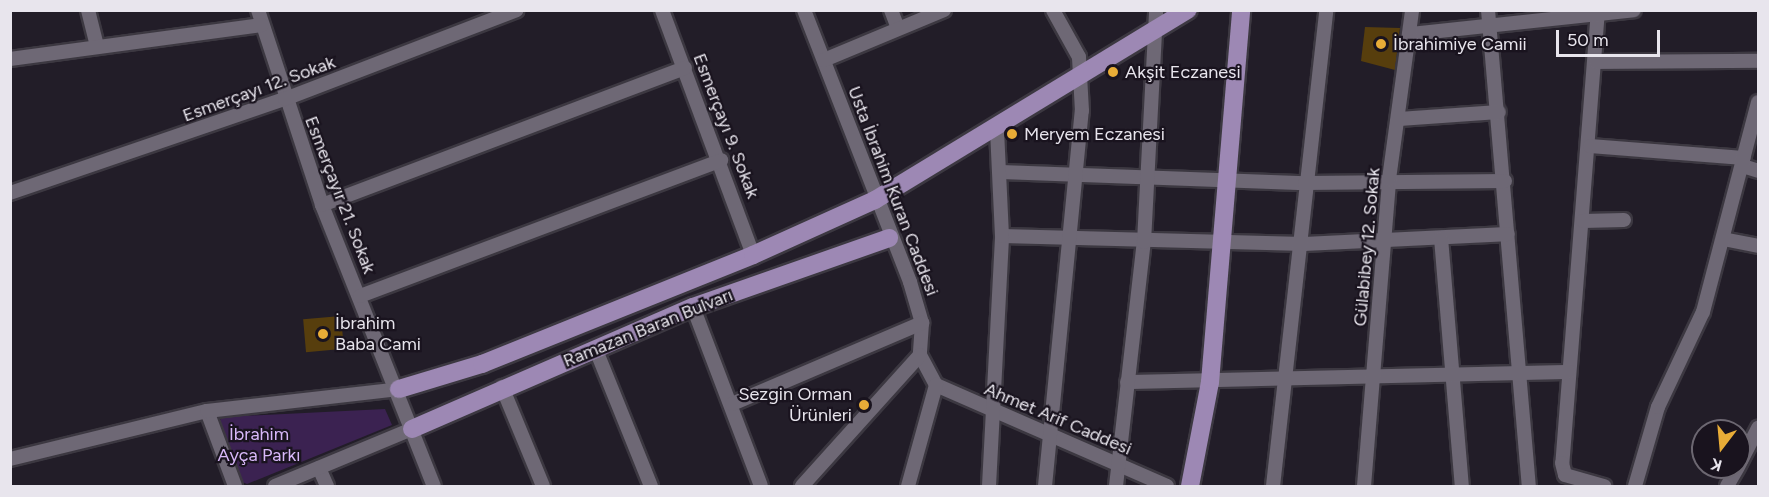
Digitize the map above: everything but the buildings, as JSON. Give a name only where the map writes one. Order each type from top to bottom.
[{"type":"main road","name":"Ramazan Baran Bulvarı","points":[[399,389],[482,364],[753,255],[874,200],[997,128],[1188,10]]},
{"type":"main road","points":[[1190,486],[1210,382],[1219,243],[1240,10]]},
{"type":"main road","name":"Ramazan Baran Bulvarı","points":[[412,429],[502,387],[596,350],[693,307],[889,238]]},
{"type":"street","points":[[88,10],[97,46]]},
{"type":"street","name":"Esmerçayır 21. Sokak","points":[[258,10],[285,99],[322,205],[399,389],[434,486]]},
{"type":"street","name":"Esmerçayı 12. Sokak","points":[[10,193],[285,99],[517,10]]},
{"type":"street","name":"Esmerçayı 9. Sokak","points":[[662,10],[721,159],[753,255]]},
{"type":"street","name":"Usta İbrahim Kuran Caddesi","points":[[804,10],[825,60],[874,200],[922,323],[920,354]]},
{"type":"street","points":[[891,10],[898,28]]},
{"type":"street","points":[[825,60],[944,10]]},
{"type":"street","points":[[1045,486],[1079,177],[1081,76],[1079,57],[1053,10]]},
{"type":"street","points":[[1116,486],[1143,242],[1143,178],[1152,33],[1156,10]]},
{"type":"street","points":[[1273,486],[1304,244],[1305,183],[1326,10]]},
{"type":"street","name":"Gülabibey 12. Sokak","points":[[1364,486],[1375,376],[1389,179],[1411,34],[1412,10]]},
{"type":"street","points":[[1488,10],[1505,181],[1529,486]]},
{"type":"street","points":[[1411,34],[1490,28],[1634,10]]},
{"type":"street","points":[[1598,13],[1590,146],[1569,372],[1565,475],[1604,486]]},
{"type":"street","points":[[10,59],[262,25]]},
{"type":"street","points":[[1596,62],[1758,61]]},
{"type":"street","points":[[322,205],[685,68]]},
{"type":"street","points":[[1635,486],[1658,407],[1702,312],[1758,102]]},
{"type":"street","points":[[1399,119],[1498,112]]},
{"type":"street","points":[[989,486],[1002,236],[1001,172],[997,128]]},
{"type":"street","points":[[1590,146],[1743,162],[1758,171]]},
{"type":"street","points":[[360,296],[721,159]]},
{"type":"street","points":[[1001,172],[1079,177],[1305,183],[1389,179],[1505,181]]},
{"type":"street","points":[[1583,221],[1624,220]]},
{"type":"street","points":[[1002,236],[1143,242],[1304,244],[1383,242],[1508,234]]},
{"type":"street","points":[[1441,238],[1462,486]]},
{"type":"street","points":[[1723,239],[1758,246]]},
{"type":"street","points":[[693,307],[732,404],[761,486]]},
{"type":"street","points":[[732,404],[922,323]]},
{"type":"street","points":[[596,350],[651,486]]},
{"type":"street","points":[[802,486],[920,354],[936,385],[908,486]]},
{"type":"street","points":[[1127,382],[1287,381],[1520,371],[1569,372]]},
{"type":"street","name":"Ahmet Arif Caddesi","points":[[936,385],[1051,439],[1119,463],[1167,486]]},
{"type":"street","points":[[502,387],[543,486]]},
{"type":"street","points":[[10,459],[147,429],[207,411],[399,389]]},
{"type":"street","points":[[207,411],[235,486]]},
{"type":"street","points":[[1751,441],[1758,428]]},
{"type":"street","points":[[275,486],[412,429]]},
{"type":"street","points":[[320,468],[327,486]]},
{"type":"green space","name":"İbrahim Ayça Parkı","points":[[385,409],[392,425],[247,484],[240,481],[218,422],[223,417]]},
{"type":"place","name":"İbrahimiye Camii","points":[[1381,44]]},
{"type":"place","name":"Akşit Eczanesi","points":[[1113,72]]},
{"type":"place","name":"Meryem Eczanesi","points":[[1012,134]]},
{"type":"place","name":"İbrahim Baba Cami","points":[[323,334]]},
{"type":"place","name":"Sezgin Orman Ürünleri","points":[[864,405]]}]
